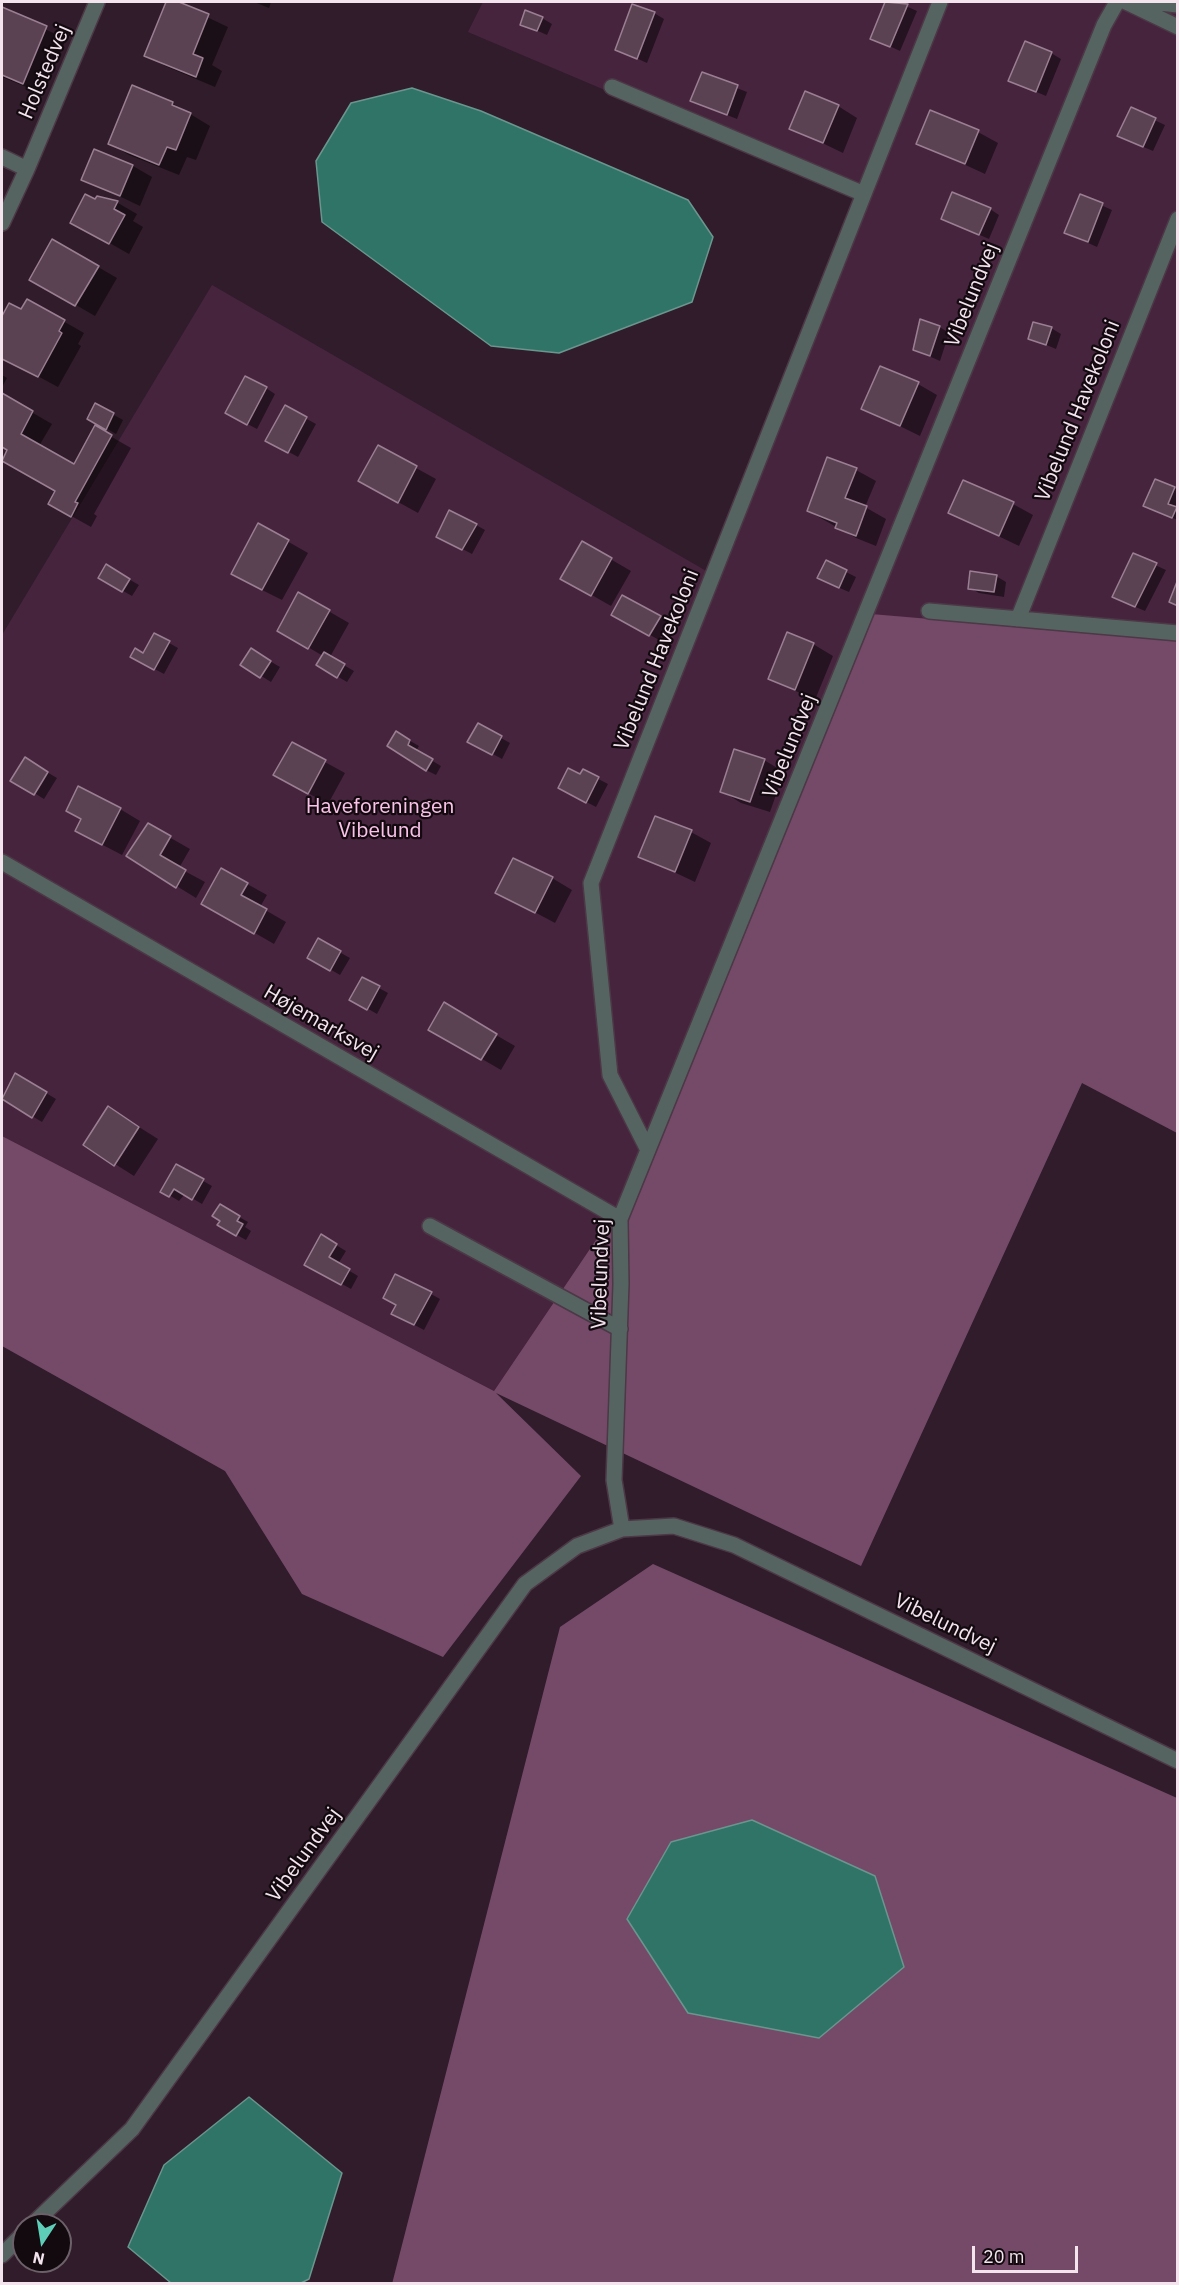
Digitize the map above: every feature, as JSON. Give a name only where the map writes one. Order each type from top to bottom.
[{"type":"street","name":"Holstedvej","points":[[2,224],[97,2]]},
{"type":"street","name":"Vibelund Havekoloni","points":[[648,1150],[610,1075],[591,883],[940,2]]},
{"type":"street","name":"Vibelundvej","points":[[622,1528],[614,1480],[620,1329],[620,1220],[1104,25],[1117,2]]},
{"type":"street","points":[[1126,2],[1178,27]]},
{"type":"street","points":[[1149,2],[1178,5]]},
{"type":"street","points":[[612,87],[864,194]]},
{"type":"street","points":[[2,157],[27,169]]},
{"type":"street","name":"Vibelund Havekoloni","points":[[1018,619],[1178,219]]},
{"type":"street","points":[[929,611],[1178,633]]},
{"type":"street","name":"Højemarksvej","points":[[2,862],[620,1220]]},
{"type":"street","points":[[430,1226],[620,1329]]},
{"type":"street","name":"Vibelundvej","points":[[45,2213],[132,2129],[525,1584],[577,1546],[622,1528],[674,1526],[734,1545],[1178,1761]]},
{"type":"green space","name":"Haveforeningen Vibelund","points":[[483,2],[1177,2],[1177,640],[654,1154],[494,1391],[2,1136],[2,635],[212,285],[708,572],[855,196],[468,32]]},
{"type":"shaded area","points":[[412,88],[481,111],[688,200],[713,237],[692,302],[559,353],[491,346],[322,222],[316,161],[351,103]]},
{"type":"shaded area","points":[[871,614],[1177,640],[1177,1133],[1082,1083],[861,1566],[496,1393],[581,1476],[443,1657],[302,1594],[225,1471],[2,1346],[2,1136],[494,1391],[654,1154]]},
{"type":"shaded area","points":[[653,1564],[1177,1798],[1177,2283],[392,2284],[560,1627]]},
{"type":"shaded area","points":[[752,1820],[875,1876],[904,1967],[819,2038],[688,2013],[627,1919],[671,1842]]},
{"type":"shaded area","points":[[249,2097],[342,2173],[309,2279],[299,2284],[171,2283],[128,2247],[164,2165]]},
{"type":"building","points":[[166,2],[179,2],[209,14],[193,54],[203,58],[196,77],[144,56]]},
{"type":"building","points":[[885,2],[908,4],[890,47],[870,39]]},
{"type":"building","points":[[632,4],[655,12],[637,59],[615,50]]},
{"type":"building","points":[[2,7],[47,26],[23,84],[2,75]]},
{"type":"building","points":[[525,10],[543,17],[537,31],[520,25]]},
{"type":"building","points":[[1025,41],[1052,52],[1036,92],[1008,81]]},
{"type":"building","points":[[702,72],[738,85],[727,115],[690,101]]},
{"type":"building","points":[[132,85],[173,102],[172,105],[191,113],[176,150],[167,147],[159,165],[108,144]]},
{"type":"building","points":[[805,91],[839,105],[823,143],[789,129]]},
{"type":"building","points":[[1131,107],[1156,118],[1143,147],[1117,136]]},
{"type":"building","points":[[930,110],[979,130],[965,164],[916,144]]},
{"type":"building","points":[[94,149],[133,165],[120,196],[81,180]]},
{"type":"building","points":[[952,192],[991,208],[979,235],[941,219]]},
{"type":"building","points":[[85,194],[95,199],[97,196],[118,201],[114,209],[125,215],[109,244],[70,223]]},
{"type":"building","points":[[1080,194],[1103,203],[1088,242],[1064,233]]},
{"type":"building","points":[[52,239],[99,266],[75,306],[29,280]]},
{"type":"building","points":[[27,299],[65,320],[59,331],[62,333],[38,377],[2,359],[2,316],[9,303],[21,309]]},
{"type":"building","points":[[920,319],[940,326],[930,356],[913,350]]},
{"type":"building","points":[[1033,322],[1052,327],[1046,345],[1028,339]]},
{"type":"building","points":[[880,366],[919,382],[900,426],[861,409]]},
{"type":"building","points":[[245,376],[267,387],[247,425],[225,413]]},
{"type":"building","points":[[2,393],[33,411],[21,434],[74,464],[95,425],[112,435],[75,502],[78,503],[71,517],[48,504],[55,491],[2,461],[7,450],[2,447]]},
{"type":"building","points":[[95,403],[114,413],[106,430],[87,419]]},
{"type":"building","points":[[285,405],[307,417],[288,453],[265,441]]},
{"type":"building","points":[[378,445],[417,466],[398,503],[358,481]]},
{"type":"building","points":[[827,457],[857,468],[845,498],[867,506],[856,536],[835,528],[837,523],[807,511]]},
{"type":"building","points":[[1155,479],[1175,487],[1168,504],[1177,507],[1172,518],[1143,506]]},
{"type":"building","points":[[963,480],[1014,502],[999,536],[948,513]]},
{"type":"building","points":[[449,510],[477,524],[462,550],[436,537]]},
{"type":"building","points":[[258,523],[289,540],[262,590],[231,574]]},
{"type":"building","points":[[582,541],[612,558],[591,596],[560,579]]},
{"type":"building","points":[[1133,553],[1157,563],[1135,607],[1112,597]]},
{"type":"building","points":[[826,560],[847,570],[839,588],[817,578]]},
{"type":"building","points":[[106,564],[130,579],[122,592],[98,578]]},
{"type":"building","points":[[970,571],[997,575],[994,592],[968,589]]},
{"type":"building","points":[[1178,579],[1178,606],[1169,602]]},
{"type":"building","points":[[298,592],[330,610],[308,649],[277,631]]},
{"type":"building","points":[[622,595],[661,616],[649,636],[611,615]]},
{"type":"building","points":[[787,632],[814,643],[795,690],[768,679]]},
{"type":"building","points":[[154,633],[170,641],[154,670],[130,657],[135,648],[143,653]]},
{"type":"building","points":[[251,648],[271,661],[260,678],[240,665]]},
{"type":"building","points":[[324,652],[345,664],[337,678],[316,665]]},
{"type":"building","points":[[478,723],[502,736],[492,755],[467,742]]},
{"type":"building","points":[[396,731],[410,740],[408,745],[433,759],[426,771],[387,746]]},
{"type":"building","points":[[292,742],[326,760],[308,794],[273,775]]},
{"type":"building","points":[[734,749],[765,759],[750,802],[720,792]]},
{"type":"building","points":[[25,757],[48,772],[34,795],[10,781]]},
{"type":"building","points":[[568,768],[580,774],[583,769],[599,777],[586,803],[558,788]]},
{"type":"building","points":[[78,786],[121,808],[102,845],[75,831],[81,819],[66,811]]},
{"type":"building","points":[[655,816],[692,830],[675,872],[638,857]]},
{"type":"building","points":[[148,823],[171,836],[160,855],[186,870],[176,888],[126,856]]},
{"type":"building","points":[[513,858],[553,877],[535,913],[495,893]]},
{"type":"building","points":[[221,868],[248,883],[241,895],[267,909],[254,934],[201,904]]},
{"type":"building","points":[[318,938],[341,951],[330,971],[307,958]]},
{"type":"building","points":[[362,977],[380,986],[367,1010],[349,1000]]},
{"type":"building","points":[[444,1002],[497,1034],[481,1060],[428,1030]]},
{"type":"building","points":[[15,1073],[47,1092],[32,1118],[2,1099]]},
{"type":"building","points":[[108,1106],[139,1127],[114,1166],[83,1145]]},
{"type":"building","points":[[176,1164],[204,1179],[192,1200],[174,1189],[169,1197],[160,1192]]},
{"type":"building","points":[[220,1204],[240,1216],[237,1221],[243,1224],[236,1236],[217,1225],[220,1221],[212,1216]]},
{"type":"building","points":[[321,1234],[337,1244],[329,1257],[350,1269],[341,1285],[304,1265]]},
{"type":"building","points":[[395,1274],[432,1292],[414,1325],[391,1314],[396,1305],[383,1298]]}]
